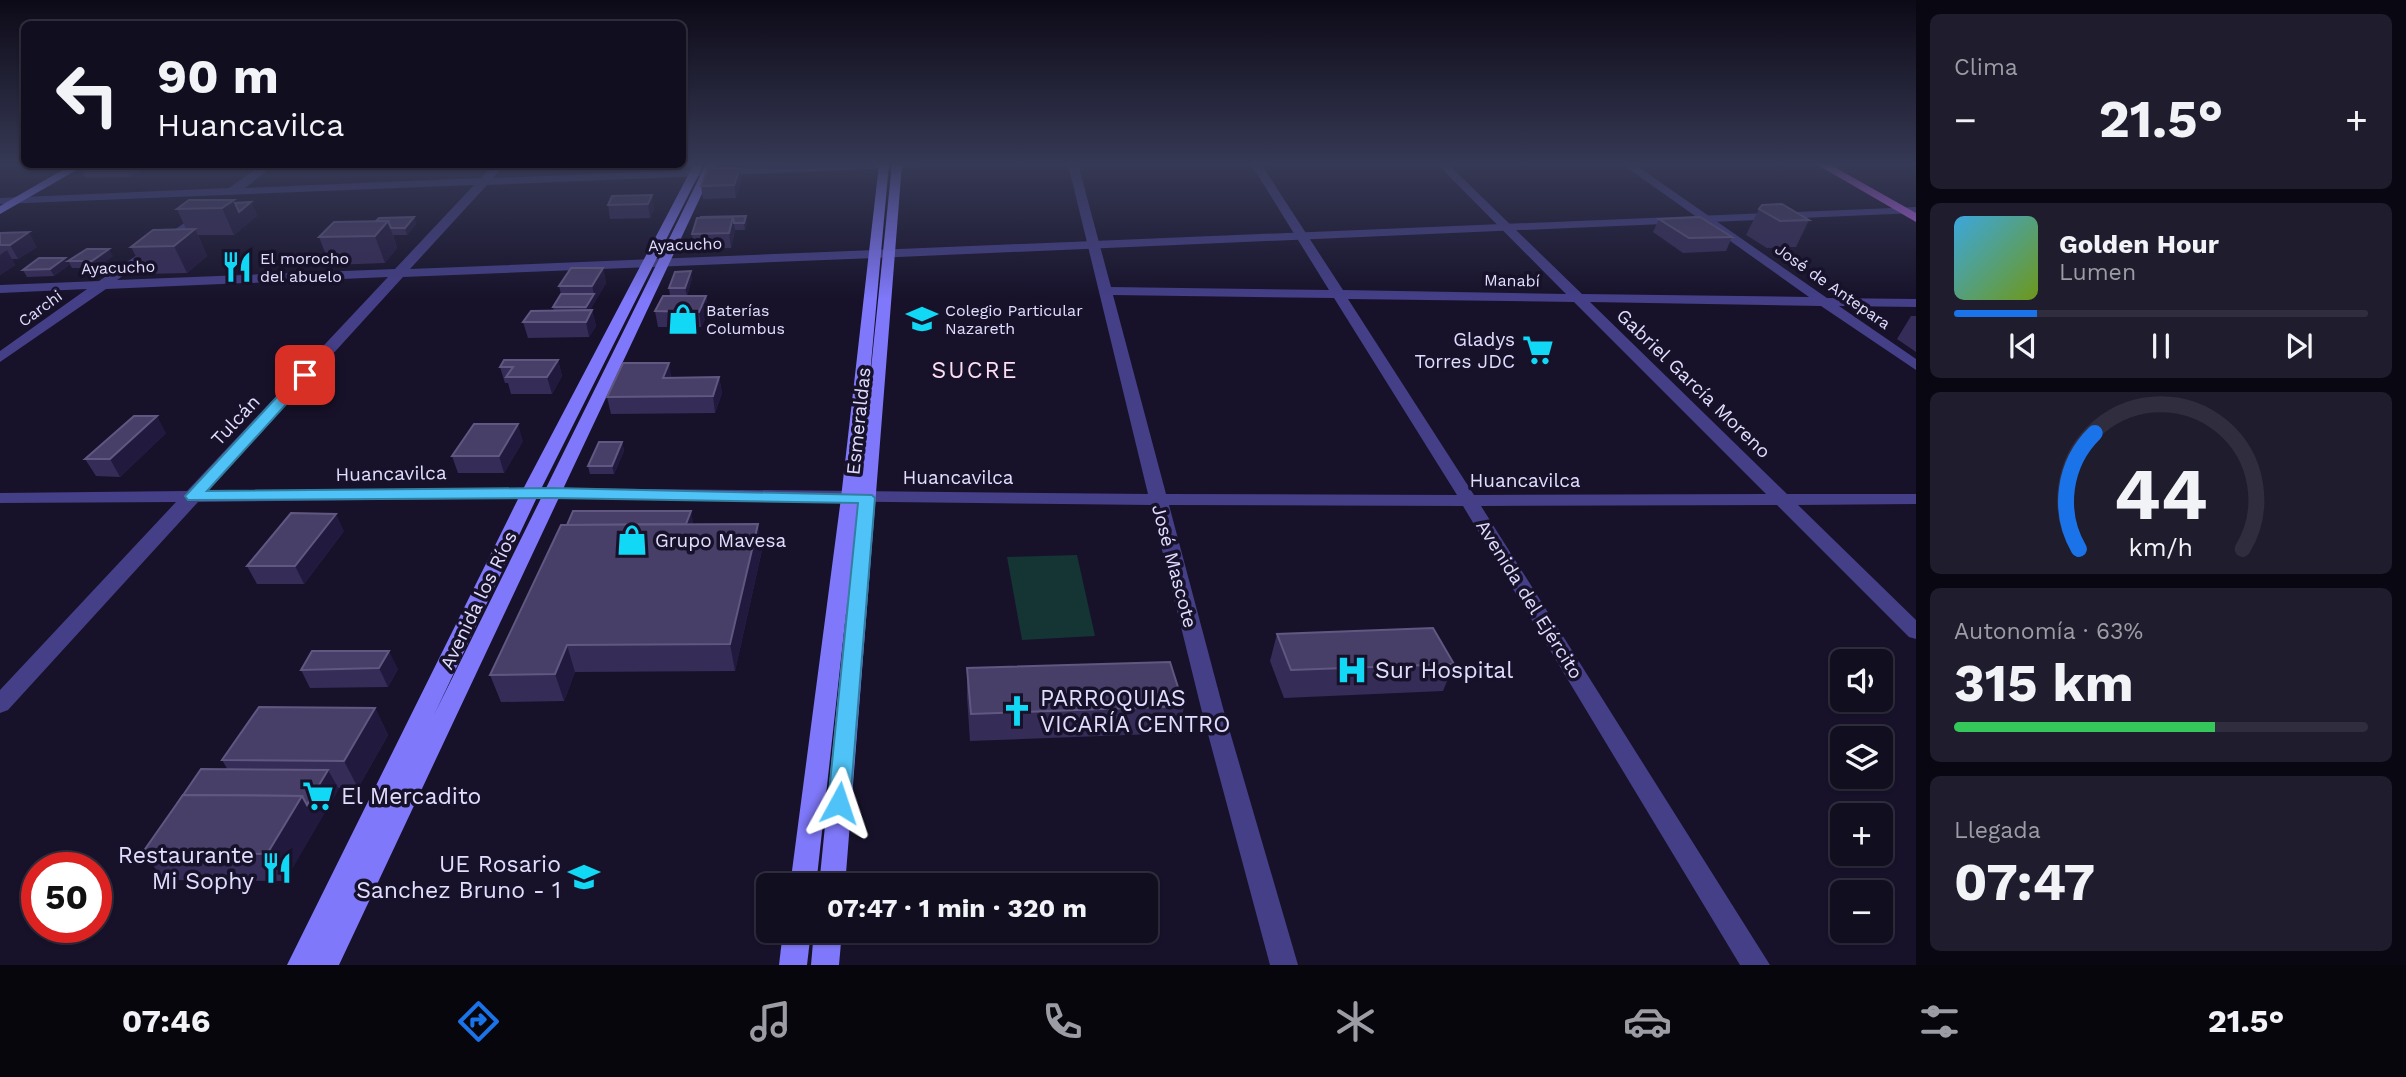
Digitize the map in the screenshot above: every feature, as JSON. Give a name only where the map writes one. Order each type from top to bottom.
[{"type":"main road","name":"Avenida los Ríos","points":[[301,965],[684,209]]},
{"type":"main road","name":"Esmeraldas","points":[[833,873],[858,498],[886,209]]},
{"type":"main road","points":[[1910,210],[1916,218]]},
{"type":"main road","name":"Avenida los Ríos","points":[[324,965],[541,493]]},
{"type":"main road","name":"Esmeraldas","points":[[805,873],[858,498]]},
{"type":"main road","points":[[793,965],[796,943]]},
{"type":"main road","points":[[825,965],[827,943]]},
{"type":"street","name":"Carchi","points":[[0,358],[209,209]]},
{"type":"street","name":"Tulcán","points":[[0,704],[458,209]]},
{"type":"street","name":"José Mascote","points":[[1085,209],[1157,498],[1284,965]]},
{"type":"street","name":"Avenida del Ejército","points":[[1285,209],[1756,965]]},
{"type":"street","name":"Gabriel García Moreno","points":[[1486,209],[1784,499],[1916,632]]},
{"type":"street","name":"José de Antepara","points":[[1692,209],[1916,366]]},
{"type":"street","name":"Ayacucho","points":[[0,289],[1910,210]]},
{"type":"street","name":"Manabí","points":[[1107,291],[1916,303]]},
{"type":"street","name":"Huancavilca","points":[[0,498],[541,493],[858,498],[1469,501],[1916,499]]},
{"type":"green space","points":[[1077,555],[1095,636],[1022,640],[1007,557]]},
{"type":"building","points":[[1759,209],[1790,209],[1809,220],[1780,221]]},
{"type":"building","points":[[746,216],[744,223],[734,223],[733,217],[700,217]]},
{"type":"building","points":[[414,217],[405,228],[391,228],[388,221],[376,221],[379,218]]},
{"type":"building","points":[[733,217],[729,233],[692,234],[697,218]]},
{"type":"building","points":[[1700,217],[1732,237],[1689,238],[1659,219]]},
{"type":"building","points":[[388,221],[375,236],[319,237],[334,222]]},
{"type":"building","points":[[195,229],[174,246],[131,247],[153,230]]},
{"type":"building","points":[[29,232],[10,245],[0,245],[0,233]]},
{"type":"building","points":[[87,249],[109,249],[92,261],[68,261]]},
{"type":"building","points":[[39,258],[65,258],[50,269],[23,270]]},
{"type":"building","points":[[571,268],[603,268],[592,286],[559,286]]},
{"type":"building","points":[[691,271],[685,288],[669,288],[675,272]]},
{"type":"building","points":[[561,294],[594,294],[586,307],[553,307]]},
{"type":"building","points":[[663,296],[706,296],[699,312],[655,311]]},
{"type":"building","points":[[592,310],[586,322],[523,322],[531,311]]},
{"type":"building","points":[[504,360],[558,360],[547,377],[506,377],[513,367],[500,367]]},
{"type":"building","points":[[623,363],[669,363],[663,378],[719,377],[713,396],[607,397]]},
{"type":"building","points":[[134,416],[157,416],[110,459],[85,459]]},
{"type":"building","points":[[474,424],[518,424],[499,456],[452,456]]},
{"type":"building","points":[[599,442],[622,442],[612,466],[588,466]]},
{"type":"building","points":[[573,511],[691,511],[686,524],[567,525]]},
{"type":"building","points":[[291,513],[336,514],[295,566],[247,566]]},
{"type":"building","points":[[758,524],[730,644],[567,645],[555,674],[490,675],[561,525]]},
{"type":"building","points":[[1433,628],[1454,664],[1291,670],[1277,634]]},
{"type":"building","points":[[312,651],[389,651],[379,668],[301,670]]},
{"type":"building","points":[[1170,662],[1184,706],[971,714],[967,668]]},
{"type":"building","points":[[259,707],[375,708],[344,761],[222,760]]},
{"type":"building","points":[[201,769],[328,770],[307,805],[302,796],[183,795]]},
{"type":"building","points":[[183,795],[302,796],[267,854],[143,852]]},
{"type":"place","name":"El morocho del abuelo","points":[[237,267]]},
{"type":"place","name":"Baterías Columbus","points":[[683,319]]},
{"type":"place","name":"Colegio Particular Nazareth","points":[[922,319]]},
{"type":"place","name":"Gladys Torres JDC","points":[[1538,350]]},
{"type":"place","name":"Grupo Mavesa","points":[[632,540]]},
{"type":"place","name":"Sur Hospital","points":[[1352,670]]},
{"type":"place","name":"PARROQUIAS VICARÍA CENTRO","points":[[1017,711]]},
{"type":"place","name":"El Mercadito","points":[[318,796]]},
{"type":"place","name":"Restaurante Mi Sophy","points":[[277,868]]},
{"type":"place","name":"UE Rosario Sanchez Bruno - 1","points":[[584,877]]},
{"type":"district","name":"SUCRE","points":[[975,370]]},
{"type":"route","points":[[305,375],[194,496],[552,493],[867,498],[839,803]]}]
